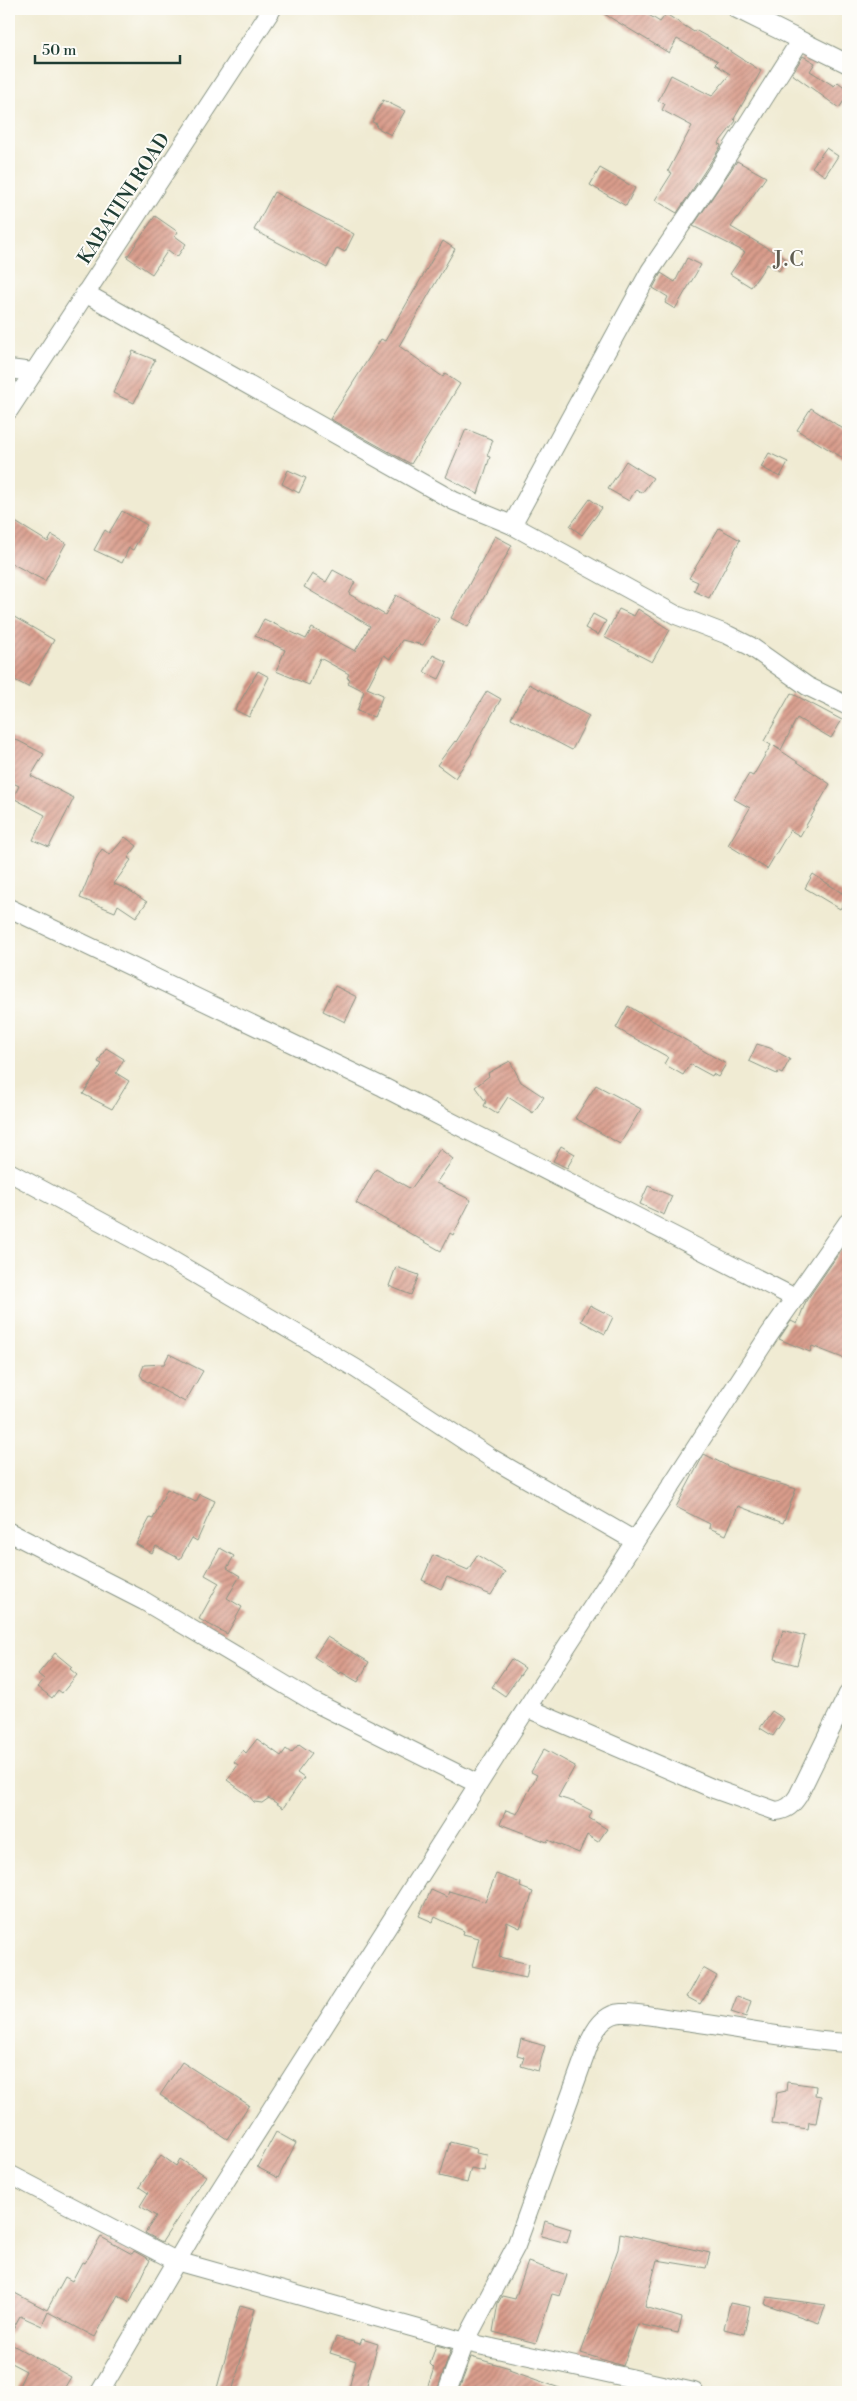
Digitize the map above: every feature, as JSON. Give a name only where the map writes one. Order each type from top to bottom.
[{"type":"street","name":"KABATINI ROAD","points":[[9,410],[272,9]]},
{"type":"street","points":[[737,9],[848,64]]},
{"type":"street","points":[[512,525],[650,272],[800,41]]},
{"type":"street","points":[[85,293],[454,501],[512,525],[676,615],[728,635],[750,646],[807,686],[848,706]]},
{"type":"street","points":[[9,369],[34,372]]},
{"type":"street","points":[[9,908],[383,1087],[795,1298]]},
{"type":"street","points":[[9,1172],[163,1255],[355,1368],[491,1458],[636,1541]]},
{"type":"street","points":[[100,2392],[176,2261],[478,1784],[795,1298],[848,1222]]},
{"type":"street","points":[[9,1532],[144,1600],[314,1702],[478,1784]]},
{"type":"street","points":[[527,1708],[714,1789],[776,1811],[784,1810],[793,1804],[798,1796],[848,1694]]},
{"type":"street","points":[[447,2392],[466,2342],[516,2246],[597,2026],[608,2017],[621,2013],[819,2041],[848,2043]]},
{"type":"street","points":[[9,2174],[176,2261],[466,2342],[694,2392]]},
{"type":"building","points":[[596,9],[639,9],[660,22],[666,14],[694,32],[695,30],[715,41],[761,71],[734,119],[736,121],[718,144],[721,145],[718,151],[677,213],[655,200],[672,173],[668,171],[692,126],[662,110],[665,104],[658,101],[671,75],[712,96],[730,74],[715,64],[718,61],[677,39],[669,53]]},
{"type":"building","points":[[803,56],[815,63],[810,71],[834,86],[838,82],[848,90],[848,95],[839,108],[792,74]]},
{"type":"building","points":[[383,100],[405,111],[391,135],[376,127],[377,124],[372,122]]},
{"type":"building","points":[[826,148],[838,156],[825,176],[812,167]]},
{"type":"building","points":[[737,161],[766,177],[731,227],[786,259],[779,271],[767,264],[751,287],[730,274],[745,252],[693,226]]},
{"type":"building","points":[[600,168],[635,188],[626,206],[590,185]]},
{"type":"building","points":[[274,192],[354,234],[345,252],[337,248],[327,268],[254,230]]},
{"type":"building","points":[[155,216],[178,232],[175,236],[186,244],[177,257],[168,250],[152,274],[127,257]]},
{"type":"building","points":[[443,241],[455,249],[399,346],[443,377],[445,374],[460,384],[411,464],[330,419],[381,339],[385,341]]},
{"type":"building","points":[[687,258],[701,265],[675,309],[665,303],[668,297],[653,288],[661,273],[675,282]]},
{"type":"building","points":[[133,351],[155,360],[134,403],[113,393]]},
{"type":"building","points":[[811,408],[848,432],[848,461],[797,430]]},
{"type":"building","points":[[466,429],[493,440],[487,456],[490,457],[478,494],[446,477]]},
{"type":"building","points":[[769,453],[788,462],[780,477],[761,467]]},
{"type":"building","points":[[626,461],[653,478],[642,493],[636,489],[629,501],[608,489]]},
{"type":"building","points":[[288,470],[306,478],[299,493],[282,484]]},
{"type":"building","points":[[590,499],[602,508],[582,535],[570,526]]},
{"type":"building","points":[[122,511],[147,525],[133,550],[129,548],[122,563],[94,550],[105,530],[109,533]]},
{"type":"building","points":[[9,518],[48,542],[52,535],[66,543],[45,581],[9,562]]},
{"type":"building","points":[[719,528],[740,540],[709,598],[694,591],[698,582],[689,578]]},
{"type":"building","points":[[495,536],[512,545],[468,627],[451,618]]},
{"type":"building","points":[[333,570],[355,582],[349,594],[385,615],[396,595],[439,619],[423,645],[402,640],[390,659],[384,655],[367,688],[383,695],[374,717],[357,711],[364,691],[348,683],[350,679],[347,678],[349,674],[320,658],[309,685],[276,671],[285,650],[255,636],[264,619],[306,639],[312,628],[355,651],[370,626],[304,587],[312,574],[326,582]]},
{"type":"building","points":[[619,609],[634,616],[638,609],[670,630],[652,662],[604,637]]},
{"type":"building","points":[[9,614],[54,640],[28,687],[9,677]]},
{"type":"building","points":[[593,614],[606,621],[598,635],[585,628]]},
{"type":"building","points":[[433,655],[447,662],[439,679],[424,672]]},
{"type":"building","points":[[258,671],[269,677],[249,717],[235,710]]},
{"type":"building","points":[[529,684],[589,716],[572,750],[511,718]]},
{"type":"building","points":[[487,691],[501,699],[472,753],[455,778],[437,765],[456,742]]},
{"type":"building","points":[[791,693],[842,720],[831,738],[797,718],[781,750],[774,746],[830,784],[800,836],[790,830],[767,869],[728,845],[750,808],[734,799],[749,774],[753,776],[771,745],[764,741]]},
{"type":"building","points":[[9,736],[44,754],[31,776],[74,798],[49,847],[33,840],[45,815],[13,798],[19,786],[9,781]]},
{"type":"building","points":[[125,837],[137,846],[128,858],[131,860],[114,884],[127,889],[147,902],[136,917],[118,905],[115,912],[80,898],[102,849],[110,855]]},
{"type":"building","points":[[813,874],[848,897],[840,909],[805,888]]},
{"type":"building","points":[[335,986],[357,997],[345,1022],[323,1011]]},
{"type":"building","points":[[628,1006],[726,1064],[718,1077],[713,1074],[712,1076],[690,1064],[683,1075],[664,1064],[668,1057],[616,1028]]},
{"type":"building","points":[[757,1044],[770,1048],[790,1059],[782,1074],[778,1072],[777,1074],[749,1061]]},
{"type":"building","points":[[106,1048],[124,1059],[116,1073],[129,1081],[112,1109],[83,1094],[102,1064],[98,1062]]},
{"type":"building","points":[[510,1061],[521,1082],[544,1097],[533,1113],[508,1097],[497,1114],[484,1106],[486,1102],[475,1087],[489,1076],[488,1073]]},
{"type":"building","points":[[596,1085],[641,1109],[620,1144],[575,1118]]},
{"type":"building","points":[[561,1146],[575,1154],[567,1168],[553,1161]]},
{"type":"building","points":[[440,1149],[453,1159],[436,1183],[471,1200],[453,1235],[450,1233],[441,1251],[356,1203],[376,1169],[411,1189]]},
{"type":"building","points":[[648,1186],[672,1196],[664,1215],[640,1204]]},
{"type":"building","points":[[848,1240],[848,1360],[812,1346],[810,1352],[779,1339],[791,1321],[797,1324],[806,1301]]},
{"type":"building","points":[[396,1267],[419,1275],[411,1295],[389,1286]]},
{"type":"building","points":[[590,1305],[613,1317],[605,1334],[581,1321]]},
{"type":"building","points":[[169,1354],[203,1371],[185,1402],[144,1380],[140,1375],[144,1365],[164,1364]]},
{"type":"building","points":[[704,1454],[733,1469],[796,1489],[783,1523],[738,1506],[726,1535],[709,1528],[710,1524],[676,1507]]},
{"type":"building","points":[[167,1489],[196,1502],[200,1494],[215,1501],[197,1541],[192,1538],[180,1559],[156,1546],[152,1553],[136,1544],[150,1518],[153,1519]]},
{"type":"building","points":[[220,1548],[234,1556],[227,1568],[240,1576],[227,1598],[242,1607],[227,1634],[199,1619],[219,1583],[205,1575]]},
{"type":"building","points":[[433,1555],[468,1570],[477,1555],[505,1572],[491,1595],[447,1577],[441,1589],[422,1580]]},
{"type":"building","points":[[783,1630],[805,1636],[797,1665],[775,1659]]},
{"type":"building","points":[[327,1637],[369,1662],[358,1682],[341,1672],[340,1674],[314,1657]]},
{"type":"building","points":[[55,1653],[72,1667],[70,1669],[77,1675],[62,1693],[58,1690],[52,1698],[38,1687],[44,1679],[38,1674]]},
{"type":"building","points":[[511,1659],[525,1668],[505,1696],[492,1687]]},
{"type":"building","points":[[772,1711],[784,1719],[773,1736],[760,1728]]},
{"type":"building","points":[[257,1739],[281,1756],[286,1749],[291,1753],[299,1744],[312,1753],[297,1773],[304,1778],[283,1808],[269,1798],[262,1803],[254,1802],[227,1780],[238,1765],[234,1762],[243,1750],[246,1753]]},
{"type":"building","points":[[544,1749],[575,1766],[558,1797],[592,1811],[589,1818],[607,1829],[598,1842],[587,1835],[579,1853],[548,1840],[547,1842],[500,1824],[506,1810],[517,1814],[537,1775],[531,1772]]},
{"type":"building","points":[[496,1874],[521,1883],[520,1887],[533,1892],[520,1928],[507,1922],[499,1957],[529,1964],[526,1978],[472,1966],[479,1938],[463,1934],[464,1931],[435,1917],[433,1922],[419,1916],[431,1890],[447,1897],[449,1891],[485,1902]]},
{"type":"building","points":[[703,1968],[717,1976],[700,2004],[687,1997]]},
{"type":"building","points":[[737,1996],[751,2001],[746,2017],[731,2012]]},
{"type":"building","points":[[521,2039],[545,2046],[538,2071],[521,2066],[524,2057],[517,2055]]},
{"type":"building","points":[[182,2062],[249,2105],[227,2139],[160,2095]]},
{"type":"building","points":[[787,2082],[816,2086],[815,2095],[821,2096],[816,2123],[809,2122],[808,2129],[772,2124],[777,2093],[786,2091]]},
{"type":"building","points":[[276,2132],[296,2143],[278,2178],[257,2167]]},
{"type":"building","points":[[450,2142],[477,2149],[476,2153],[487,2155],[484,2171],[471,2168],[467,2183],[440,2176]]},
{"type":"building","points":[[161,2155],[176,2166],[180,2159],[206,2176],[162,2242],[145,2233],[156,2216],[140,2206],[148,2193],[139,2187]]},
{"type":"building","points":[[545,2221],[571,2229],[567,2243],[541,2236]]},
{"type":"building","points":[[620,2233],[710,2253],[706,2268],[657,2260],[645,2307],[682,2318],[678,2333],[638,2324],[623,2366],[581,2353],[618,2249]]},
{"type":"building","points":[[101,2237],[132,2254],[134,2251],[150,2260],[130,2302],[118,2295],[95,2337],[48,2312],[42,2326],[20,2316],[9,2336],[9,2290],[47,2310],[65,2277],[72,2281],[82,2262],[85,2263]]},
{"type":"building","points":[[528,2262],[567,2275],[560,2296],[552,2294],[536,2343],[493,2332],[498,2303],[502,2296],[515,2299]]},
{"type":"building","points":[[767,2297],[826,2305],[819,2323],[765,2304]]},
{"type":"building","points":[[730,2303],[750,2307],[744,2334],[724,2329]]},
{"type":"building","points":[[240,2305],[255,2309],[232,2392],[217,2388]]},
{"type":"building","points":[[336,2337],[360,2344],[362,2339],[378,2344],[365,2392],[348,2392],[356,2361],[330,2353]]},
{"type":"building","points":[[9,2343],[71,2377],[62,2392],[16,2392],[26,2371],[9,2362]]},
{"type":"building","points":[[436,2345],[451,2349],[437,2392],[426,2392],[434,2368],[430,2364]]},
{"type":"building","points":[[471,2357],[510,2368],[509,2370],[565,2390],[564,2392],[458,2392]]},
{"type":"district","name":"J.C","points":[[789,259]]}]
